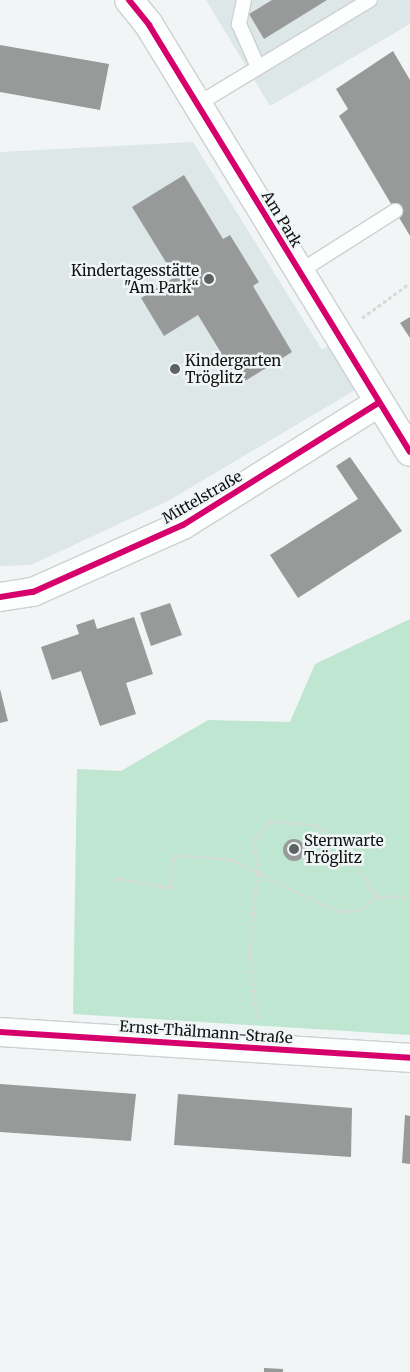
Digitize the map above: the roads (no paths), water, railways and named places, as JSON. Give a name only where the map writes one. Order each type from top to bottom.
[{"type":"street","name":"Am Park","points":[[129,0],[149,25],[336,336],[410,452]]},
{"type":"street","name":"Mittelstraße","points":[[0,598],[33,592],[183,525],[378,403]]},
{"type":"street","name":"Ernst-Thälmann-Straße","points":[[0,1032],[410,1058]]},
{"type":"lane","points":[[244,0],[238,24],[258,67]]},
{"type":"lane","points":[[198,104],[370,0]]},
{"type":"lane","points":[[299,272],[395,212]]},
{"type":"place","name":"Kindertagesstätte \"Am Park“","points":[[209,279]]},
{"type":"place","name":"Kindergarten Tröglitz","points":[[175,369]]},
{"type":"place","name":"Sternwarte Tröglitz","points":[[294,849]]}]
